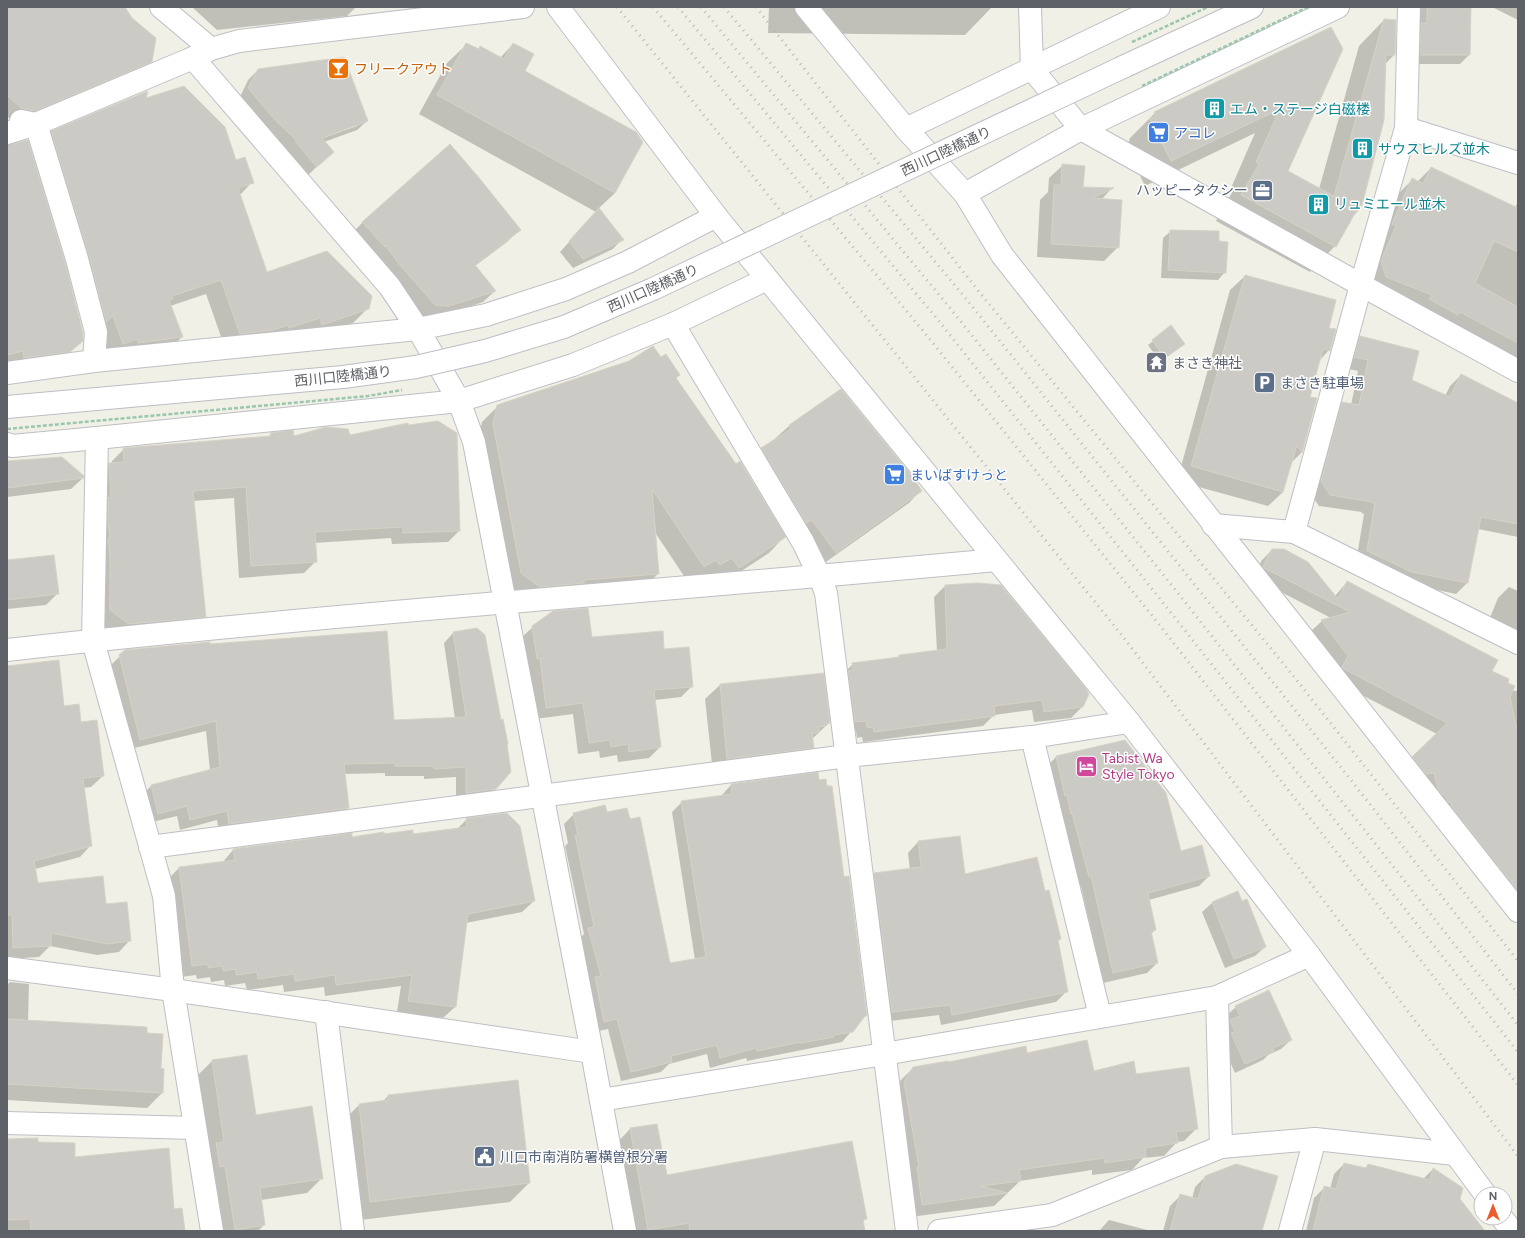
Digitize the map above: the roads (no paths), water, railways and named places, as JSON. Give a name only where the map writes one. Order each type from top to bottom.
[{"type":"street","points":[[161,7],[202,53],[390,287],[418,329],[459,401],[474,442],[592,1052],[625,1231]]},
{"type":"street","points":[[7,133],[36,124],[202,53],[239,41],[401,14],[523,7]]},
{"type":"street","points":[[558,7],[716,216],[1128,722],[1309,955],[1478,1186]]},
{"type":"street","points":[[806,7],[906,130],[965,194],[1002,255],[1518,910]]},
{"type":"street","points":[[1030,7],[1032,69],[1081,129],[1360,285],[1518,371]]},
{"type":"street","points":[[906,130],[1159,7]]},
{"type":"street","name":"西川口陸橋通り","points":[[7,407],[343,377],[416,367],[485,351],[564,327],[653,289],[1252,7]]},
{"type":"street","points":[[965,194],[1081,129],[1338,7]]},
{"type":"street","points":[[1294,532],[1360,285],[1406,128],[1409,7]]},
{"type":"street","points":[[7,118],[36,124]]},
{"type":"street","points":[[36,124],[77,259],[96,332],[94,361]]},
{"type":"street","points":[[1406,128],[1518,163]]},
{"type":"street","points":[[7,373],[94,361],[418,329],[486,315],[566,289],[628,262],[716,216]]},
{"type":"street","points":[[7,444],[12,446],[97,438],[459,401],[573,365],[673,324],[767,279]]},
{"type":"street","points":[[673,324],[799,535],[820,576],[826,593],[907,1231]]},
{"type":"street","points":[[97,438],[93,641],[164,896],[173,990],[212,1231]]},
{"type":"street","points":[[1214,525],[1294,532],[1518,643]]},
{"type":"street","points":[[7,650],[505,602],[996,560]]},
{"type":"street","points":[[150,847],[847,756],[1032,737],[1128,722]]},
{"type":"street","points":[[1032,737],[1100,1016]]},
{"type":"street","points":[[601,1100],[884,1054],[1217,996],[1309,955]]},
{"type":"street","points":[[7,968],[173,990],[592,1052]]},
{"type":"street","points":[[1217,996],[1221,1147]]},
{"type":"street","points":[[326,1012],[353,1231]]},
{"type":"street","points":[[7,1124],[195,1128]]},
{"type":"street","points":[[939,1231],[1049,1223],[1221,1147],[1314,1139],[1455,1154]]},
{"type":"street","points":[[1290,1231],[1314,1139]]},
{"type":"railway","points":[[617,7],[1124,638],[1518,1156]]},
{"type":"railway","points":[[653,7],[924,332],[1158,623],[1518,1085]]},
{"type":"railway","points":[[678,7],[938,320],[1518,1052]]},
{"type":"railway","points":[[701,7],[950,308],[1181,597],[1518,1025]]},
{"type":"railway","points":[[724,7],[967,300],[1351,780],[1518,994]]},
{"type":"railway","points":[[756,7],[976,288],[1295,678],[1518,961]]},
{"type":"place","name":"フリークアウト","points":[[338,69]]},
{"type":"place","name":"エム・ステージ白磁楼","points":[[1214,109]]},
{"type":"place","name":"アコレ","points":[[1159,133]]},
{"type":"place","name":"サウスヒルズ並木","points":[[1362,149]]},
{"type":"place","name":"ハッピータクシー","points":[[1263,190]]},
{"type":"place","name":"リュミエール並木","points":[[1319,204]]},
{"type":"place","name":"まさき神社","points":[[1157,363]]},
{"type":"place","name":"まさき駐車場","points":[[1264,383]]},
{"type":"place","name":"まいばすけっと","points":[[894,475]]},
{"type":"place","name":"Tabist Wa Style Tokyo","points":[[1086,766]]},
{"type":"place","name":"川口市南消防署横曽根分署","points":[[485,1157]]}]
